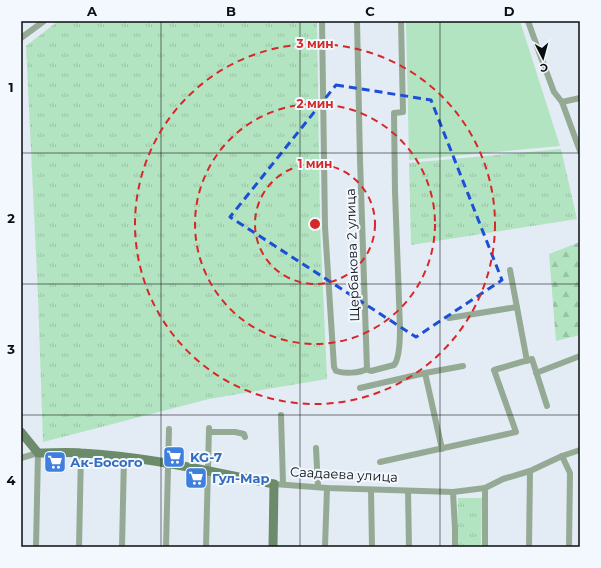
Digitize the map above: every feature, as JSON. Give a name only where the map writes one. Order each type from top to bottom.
[{"type":"street","points":[[21,38],[44,21]]},
{"type":"street","points":[[322,21],[325,227],[334,368],[336,371],[340,372],[364,371],[367,368],[368,370],[372,371],[394,365],[396,363],[399,348],[400,328],[394,113],[403,112],[401,21]]},
{"type":"street","name":"Щербакова 2 улица","points":[[357,21],[360,168],[367,368]]},
{"type":"street","points":[[528,21],[554,92],[562,102],[580,151]]},
{"type":"street","points":[[562,102],[580,98]]},
{"type":"street","points":[[510,270],[527,361],[532,360],[547,406]]},
{"type":"street","points":[[449,318],[517,307]]},
{"type":"street","points":[[536,373],[580,356]]},
{"type":"street","name":"Саадаева улица","points":[[380,462],[516,432],[494,370],[527,361]]},
{"type":"street","points":[[360,388],[463,366]]},
{"type":"street","points":[[425,373],[442,449]]},
{"type":"street","points":[[273,547],[279,484],[281,414]]},
{"type":"street","points":[[166,547],[169,429]]},
{"type":"street","points":[[206,547],[209,430],[244,434],[245,438]]},
{"type":"street","points":[[21,432],[38,453],[36,547]]},
{"type":"street","points":[[316,448],[318,488]]},
{"type":"street","name":"Саадаева улица","points":[[38,453],[81,453],[124,457],[168,463],[279,484],[318,488],[453,492],[485,488],[503,479],[530,471],[562,456],[580,450]]},
{"type":"street","points":[[21,458],[38,453]]},
{"type":"street","points":[[79,547],[81,453]]},
{"type":"street","points":[[562,456],[570,473],[568,547]]},
{"type":"street","points":[[122,547],[124,457]]},
{"type":"street","points":[[529,547],[530,471]]},
{"type":"street","points":[[325,547],[327,488]]},
{"type":"street","points":[[485,488],[485,547]]},
{"type":"street","points":[[371,490],[372,547]]},
{"type":"street","points":[[408,491],[409,547]]},
{"type":"street","points":[[453,492],[455,547]]},
{"type":"highlighted area","points":[[336,85],[431,100],[502,280],[416,337],[230,217]]},
{"type":"green space","points":[[58,21],[317,21],[320,223],[327,379],[209,399],[43,442],[38,296],[26,46]]},
{"type":"green space","points":[[406,21],[520,21],[560,146],[409,160]]},
{"type":"green space","points":[[561,149],[577,219],[411,245],[409,163]]},
{"type":"green space","points":[[580,242],[580,335],[556,341],[549,254]]},
{"type":"green space","points":[[458,498],[482,498],[481,547],[457,547]]},
{"type":"place","name":"KG-7","points":[[174,457]]},
{"type":"place","name":"Ак-Босого","points":[[55,462]]},
{"type":"place","name":"Гул-Мар","points":[[196,478]]}]
